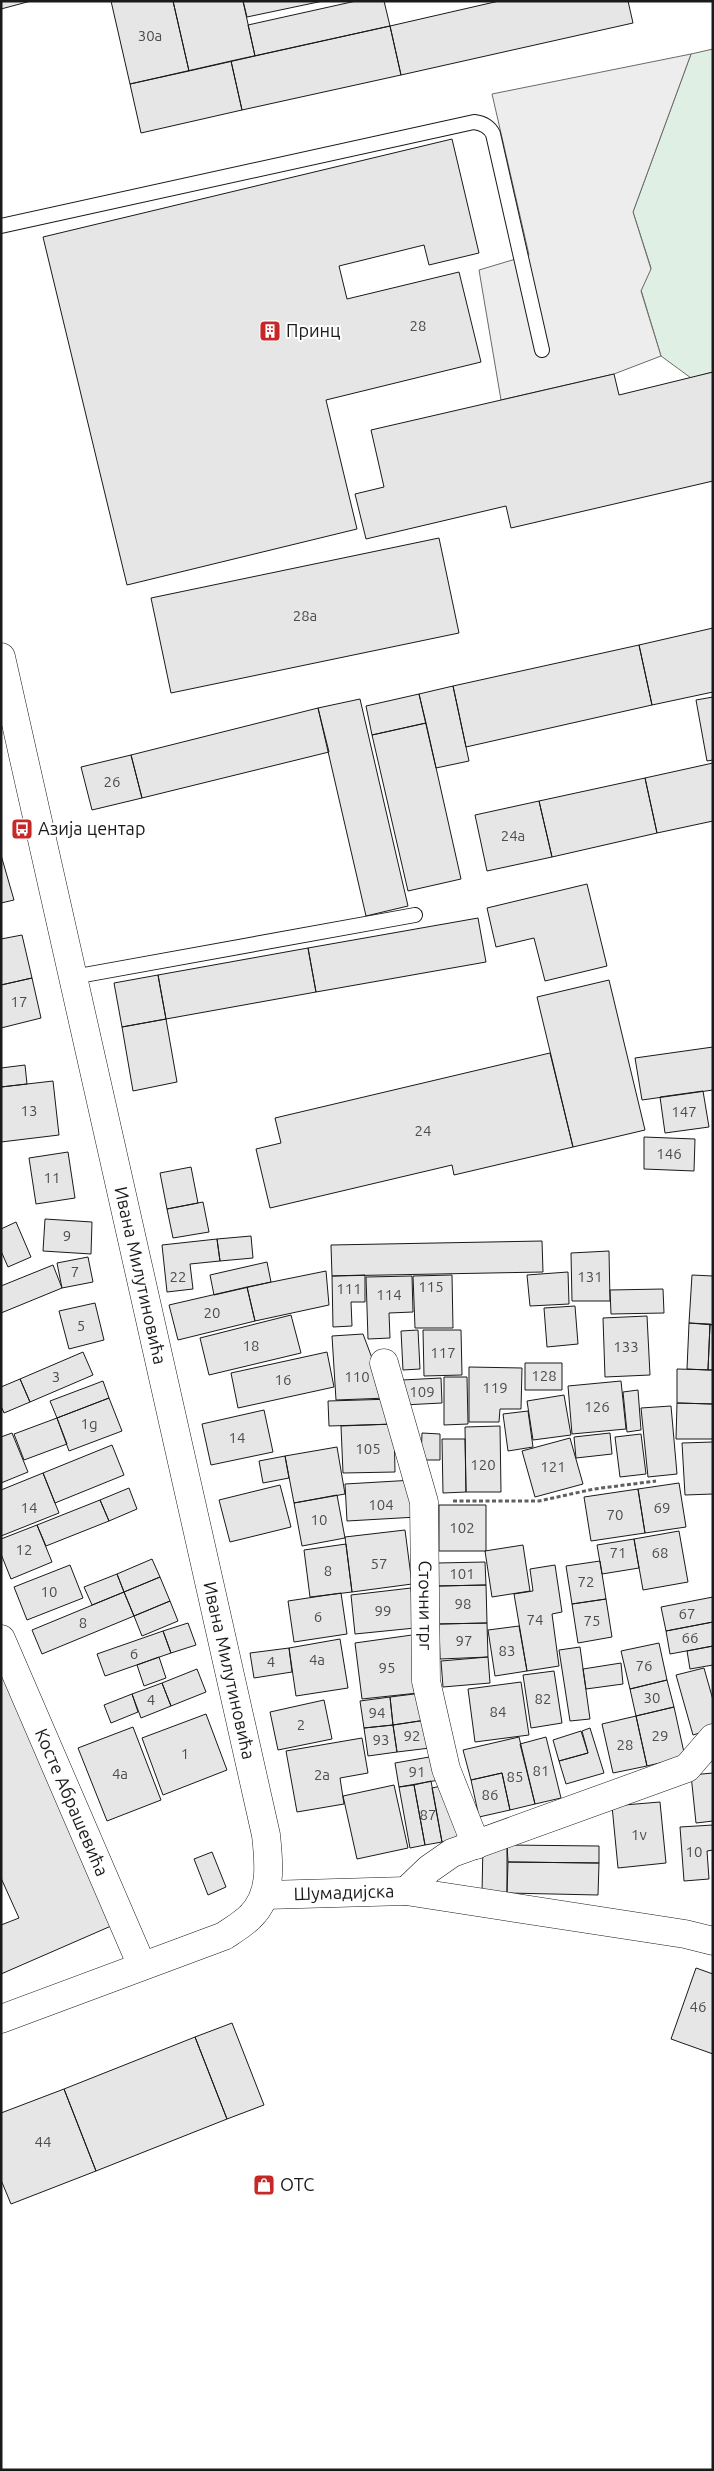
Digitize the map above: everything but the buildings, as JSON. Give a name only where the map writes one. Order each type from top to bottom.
[{"type":"street","name":"Ивана Милутиновића","points":[[1,657],[4,687],[73,977],[266,1834],[269,1867],[266,1895]]},
{"type":"street","name":"Сточни трг","points":[[384,1363],[424,1502],[426,1681],[446,1769],[476,1845]]},
{"type":"street","name":"Косте Абрашевића","points":[[1,1639],[142,1966]]},
{"type":"street","points":[[406,1891],[429,1869],[452,1853],[687,1768],[713,1738]]},
{"type":"street","name":"Шумадијска","points":[[266,1895],[406,1891],[685,1934],[713,1941]]},
{"type":"street","points":[[1,2019],[224,1936],[251,1917],[266,1895]]},
{"type":"lane","points":[[1,226],[474,122],[480,123],[491,129],[493,134],[542,350]]},
{"type":"lane","points":[[73,977],[415,915]]},
{"type":"path","points":[[424,1502],[539,1500],[594,1489],[656,1481]]},
{"type":"green space","points":[[713,49],[713,372],[691,378],[661,356],[641,290],[651,268],[633,212],[691,54]]},
{"type":"shaded area","points":[[691,54],[633,212],[651,269],[641,291],[661,356],[614,374],[501,400],[479,270],[529,255],[492,94]]},
{"type":"place","name":"Принц","points":[[270,331]]},
{"type":"place","name":"Азија центар","points":[[22,829]]},
{"type":"place","name":"OTC","points":[[264,2185]]}]
